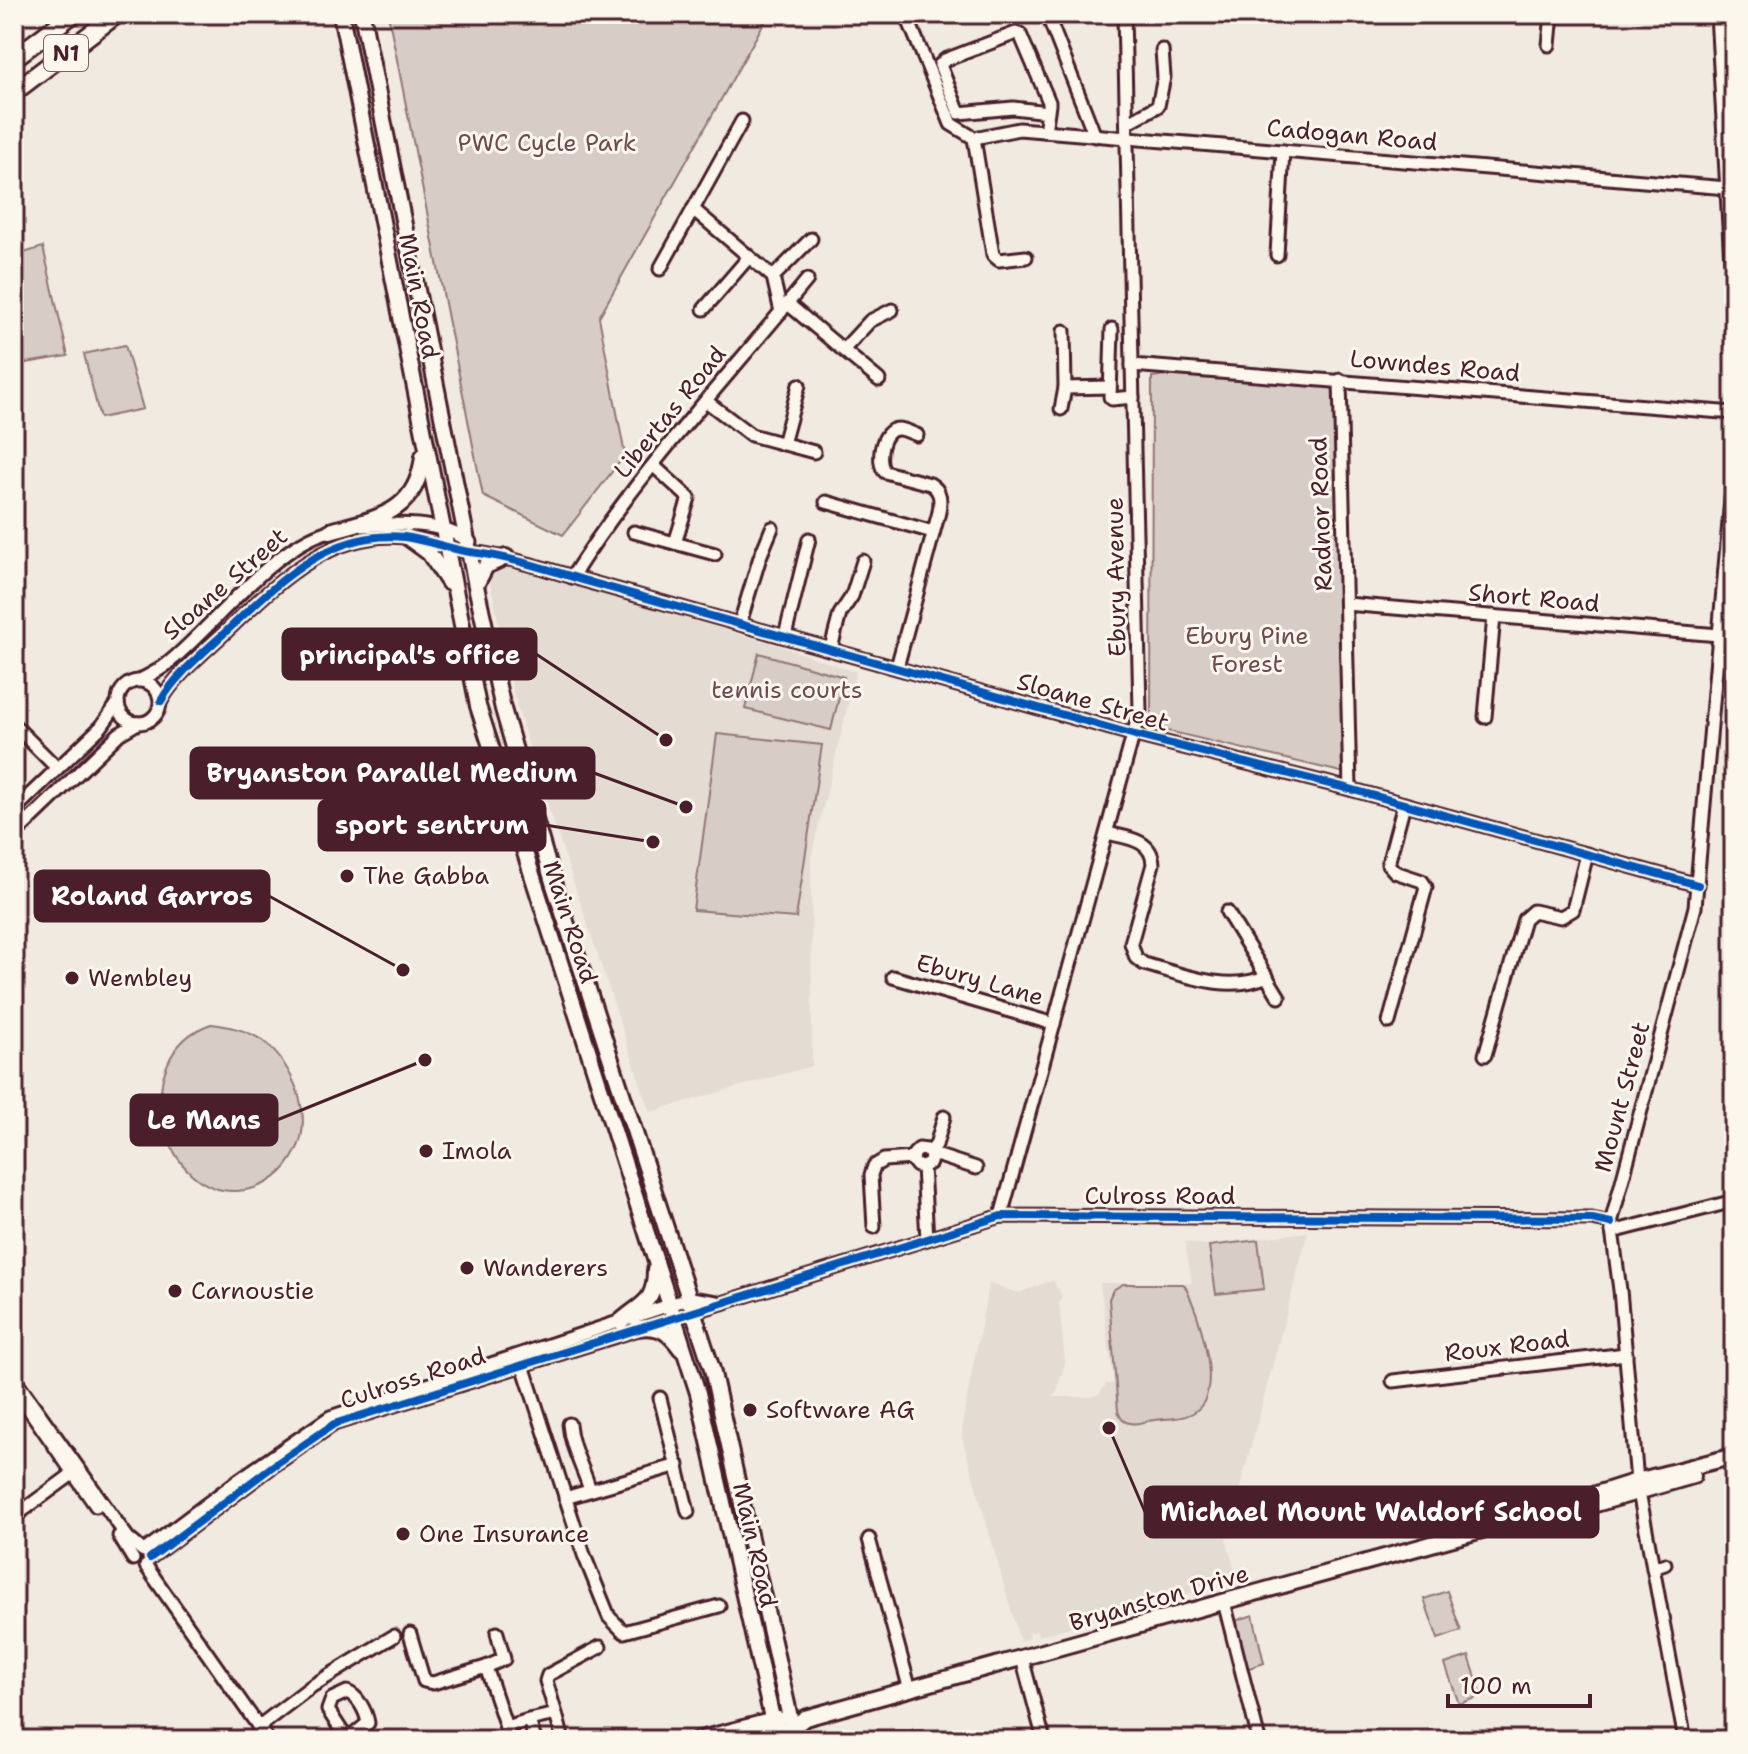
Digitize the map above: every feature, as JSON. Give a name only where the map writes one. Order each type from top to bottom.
[{"type":"highway","name":"N1","points":[[14,58],[73,14]]},
{"type":"highway","name":"N1","points":[[14,92],[117,14]]},
{"type":"main road","name":"Main Road","points":[[341,14],[453,590],[487,737],[688,1359],[705,1421],[775,1731]]},
{"type":"main road","name":"Main Road","points":[[362,14],[503,709],[535,825],[693,1304],[721,1404],[792,1728]]},
{"type":"main road","points":[[330,531],[378,518],[402,505],[418,479],[424,443]]},
{"type":"main road","points":[[407,537],[429,553],[453,590]]},
{"type":"main road","points":[[476,586],[486,566],[506,557]]},
{"type":"main road","points":[[620,1322],[651,1295],[655,1260]]},
{"type":"main road","points":[[637,1328],[651,1326],[665,1330],[688,1359]]},
{"type":"main road","name":"Bryanston Drive","points":[[1638,1487],[1734,1456]]},
{"type":"main road","name":"Bryanston Drive","points":[[697,1740],[792,1728],[805,1718],[1523,1518],[1734,1464]]},
{"type":"main road","points":[[783,1686],[799,1709],[832,1711]]},
{"type":"main road","name":"Bryanston Drive","points":[[748,1740],[775,1731]]},
{"type":"street","points":[[906,14],[951,124],[974,138],[993,255],[999,260],[1026,257]]},
{"type":"street","points":[[1047,14],[1095,136]]},
{"type":"street","name":"Ebury Avenue","points":[[1001,1216],[1135,735],[1141,701],[1124,14]]},
{"type":"street","points":[[1549,45],[1552,14]]},
{"type":"street","points":[[1717,14],[1734,315]]},
{"type":"street","points":[[1045,131],[1048,112],[1049,102],[1023,37],[1018,33],[945,60],[940,65],[959,113],[1013,108],[1048,112]]},
{"type":"street","points":[[1127,123],[1158,106],[1164,77],[1162,50]]},
{"type":"street","points":[[660,269],[742,121]]},
{"type":"street","name":"Cadogan Road","points":[[974,138],[1019,129],[1727,188]]},
{"type":"street","points":[[1277,255],[1283,151]]},
{"type":"street","points":[[693,209],[773,277],[784,308],[844,349],[879,380]]},
{"type":"street","points":[[773,277],[811,239]]},
{"type":"street","points":[[704,309],[749,257]]},
{"type":"street","name":"Libertas Road","points":[[572,577],[597,537],[807,280]]},
{"type":"street","points":[[844,349],[867,324],[892,310]]},
{"type":"street","points":[[1112,329],[1112,399],[1133,397]]},
{"type":"street","points":[[1061,409],[1065,388],[1064,331]]},
{"type":"street","name":"Lowndes Road","points":[[1132,365],[1734,413]]},
{"type":"street","name":"Radnor Road","points":[[1340,380],[1350,789]]},
{"type":"street","points":[[783,444],[799,385]]},
{"type":"street","points":[[1065,388],[1110,387]]},
{"type":"street","points":[[706,401],[751,435],[814,452]]},
{"type":"street","points":[[897,667],[940,504],[935,487],[885,472],[879,464],[889,433],[898,429],[917,435]]},
{"type":"street","name":"Mount Street","points":[[1689,1739],[1659,1566],[1638,1487],[1611,1228],[1695,907],[1734,465]]},
{"type":"street","points":[[654,466],[689,498],[675,543]]},
{"type":"street","points":[[826,502],[933,532]]},
{"type":"street","name":"Sloane Street","points":[[140,680],[168,664],[283,557],[330,531],[381,524],[443,528],[472,548]]},
{"type":"street","points":[[740,623],[772,528]]},
{"type":"street","points":[[634,532],[715,554]]},
{"type":"street","name":"Sloane Street","points":[[161,701],[177,680],[273,587],[297,568],[325,552],[352,542],[376,537],[407,537],[506,557],[1135,735],[1350,789],[1698,885]]},
{"type":"street","points":[[785,636],[809,539]]},
{"type":"street","points":[[831,648],[840,614],[854,592],[863,561]]},
{"type":"street","name":"Short Road","points":[[1346,604],[1719,635]]},
{"type":"street","points":[[1485,717],[1494,616]]},
{"type":"street","points":[[1717,658],[1734,660]]},
{"type":"street","points":[[14,835],[119,734],[154,717],[161,701],[152,684],[140,680],[126,685],[119,694],[118,703],[122,714],[138,723]]},
{"type":"street","points":[[14,810],[105,722],[118,703]]},
{"type":"street","points":[[14,725],[57,769],[66,772],[87,765]]},
{"type":"street","points":[[89,738],[106,746]]},
{"type":"street","points":[[1389,1022],[1426,887],[1422,881],[1395,872],[1388,864],[1404,804]]},
{"type":"street","points":[[14,826],[44,806]]},
{"type":"street","points":[[1107,833],[1140,842],[1149,848],[1152,855],[1153,864],[1131,943],[1136,958],[1144,964],[1212,982],[1250,981],[1267,976]]},
{"type":"street","points":[[1485,1055],[1524,919],[1533,911],[1561,917],[1573,910],[1587,854]]},
{"type":"street","points":[[1227,912],[1279,997]]},
{"type":"street","name":"Ebury Lane","points":[[893,977],[1054,1024]]},
{"type":"street","points":[[923,1167],[930,1163],[930,1154],[936,1145],[944,1117]]},
{"type":"street","points":[[913,1158],[919,1149],[976,1168]]},
{"type":"street","points":[[913,1158],[915,1164],[923,1167]]},
{"type":"street","points":[[874,1227],[871,1175],[874,1166],[884,1160],[913,1158]]},
{"type":"street","points":[[923,1167],[927,1239]]},
{"type":"street","name":"Culross Road","points":[[521,1360],[637,1328],[693,1304],[722,1302],[1001,1216],[1592,1219],[1611,1228],[1734,1201]]},
{"type":"street","name":"Culross Road","points":[[143,1557],[328,1427],[620,1322],[673,1311]]},
{"type":"street","name":"Roux Road","points":[[1393,1381],[1626,1354]]},
{"type":"street","points":[[521,1360],[584,1555],[609,1617],[624,1632],[719,1606]]},
{"type":"street","points":[[14,1378],[76,1472]]},
{"type":"street","points":[[14,1388],[143,1557],[268,1740]]},
{"type":"street","points":[[660,1398],[688,1512]]},
{"type":"street","points":[[569,1424],[572,1448],[590,1490]]},
{"type":"street","points":[[565,1498],[678,1465]]},
{"type":"street","points":[[14,1517],[76,1472]]},
{"type":"street","points":[[869,1539],[910,1690]]},
{"type":"street","points":[[1224,1602],[1259,1740]]},
{"type":"street","points":[[410,1634],[426,1683],[504,1659],[497,1633]]},
{"type":"street","points":[[258,1727],[327,1677],[394,1636]]},
{"type":"street","points":[[563,1740],[547,1677],[600,1647]]},
{"type":"street","points":[[1022,1658],[1044,1740]]},
{"type":"street","points":[[486,1667],[509,1740]]},
{"type":"street","points":[[327,1677],[338,1694]]},
{"type":"street","points":[[506,1727],[556,1714]]},
{"type":"street","points":[[529,1720],[535,1740]]},
{"type":"shaded area","points":[[499,565],[774,644],[856,672],[811,857],[812,1066],[650,1112],[515,699],[490,582],[491,570]]},
{"type":"shaded area","points":[[1308,1232],[1226,1540],[1235,1571],[1219,1585],[1038,1636],[1037,1631],[1029,1632],[1030,1638],[1020,1641],[962,1437],[989,1284],[1019,1293],[1053,1280],[1062,1297],[1059,1302],[1065,1363],[1052,1397],[1091,1397],[1099,1394],[1106,1384],[1114,1383],[1100,1283],[1192,1283],[1185,1242],[1205,1245]]},
{"type":"green space","name":"PWC Cycle Park","points":[[388,14],[769,14],[599,317],[625,455],[563,535],[483,496]]},
{"type":"green space","points":[[43,247],[68,356],[14,365],[14,256]]},
{"type":"green space","points":[[125,345],[143,409],[100,418],[84,354]]},
{"type":"green space","name":"Ebury Pine Forest","points":[[1172,374],[1342,388],[1340,604],[1345,773],[1151,727],[1152,377]]},
{"type":"green space","name":"tennis courts","points":[[759,653],[844,677],[831,730],[745,709]]},
{"type":"green space","points":[[717,734],[822,745],[796,918],[693,910]]},
{"type":"green space","points":[[211,1024],[238,1029],[263,1041],[283,1063],[298,1092],[303,1122],[296,1151],[287,1166],[275,1177],[254,1188],[216,1188],[192,1174],[174,1152],[164,1124],[161,1093],[167,1065],[184,1040]]},
{"type":"green space","points":[[1258,1240],[1264,1289],[1216,1294],[1209,1246]]},
{"type":"green space","points":[[1123,1284],[1185,1286],[1201,1329],[1209,1380],[1207,1395],[1201,1406],[1190,1415],[1134,1424],[1122,1419],[1118,1411],[1109,1299],[1113,1290]]},
{"type":"green space","points":[[1447,1591],[1461,1631],[1438,1639],[1424,1599]]},
{"type":"green space","points":[[1253,1615],[1264,1663],[1243,1670],[1232,1622]]},
{"type":"green space","points":[[1469,1656],[1482,1696],[1459,1704],[1445,1664]]},
{"type":"cycle path","points":[[161,701],[196,660],[291,573],[332,549],[355,541],[404,537],[532,565],[1135,735],[1350,789],[1698,885]]},
{"type":"cycle path","points":[[150,1558],[334,1424],[1001,1216],[1592,1219],[1611,1223]]},
{"type":"place","name":"principal's office","points":[[666,740]]},
{"type":"place","name":"Bryanston Parallel Medium","points":[[686,807]]},
{"type":"place","name":"sport sentrum","points":[[653,842]]},
{"type":"place","name":"The Gabba","points":[[347,876]]},
{"type":"place","name":"Roland Garros","points":[[403,970]]},
{"type":"place","name":"Wembley","points":[[72,978]]},
{"type":"place","name":"Le Mans","points":[[425,1060]]},
{"type":"place","name":"Imola","points":[[426,1151]]},
{"type":"place","name":"Wanderers","points":[[467,1268]]},
{"type":"place","name":"Carnoustie","points":[[175,1291]]},
{"type":"place","name":"Software AG","points":[[750,1410]]},
{"type":"place","name":"Michael Mount Waldorf School","points":[[1109,1428]]},
{"type":"place","name":"One Insurance","points":[[403,1534]]}]
